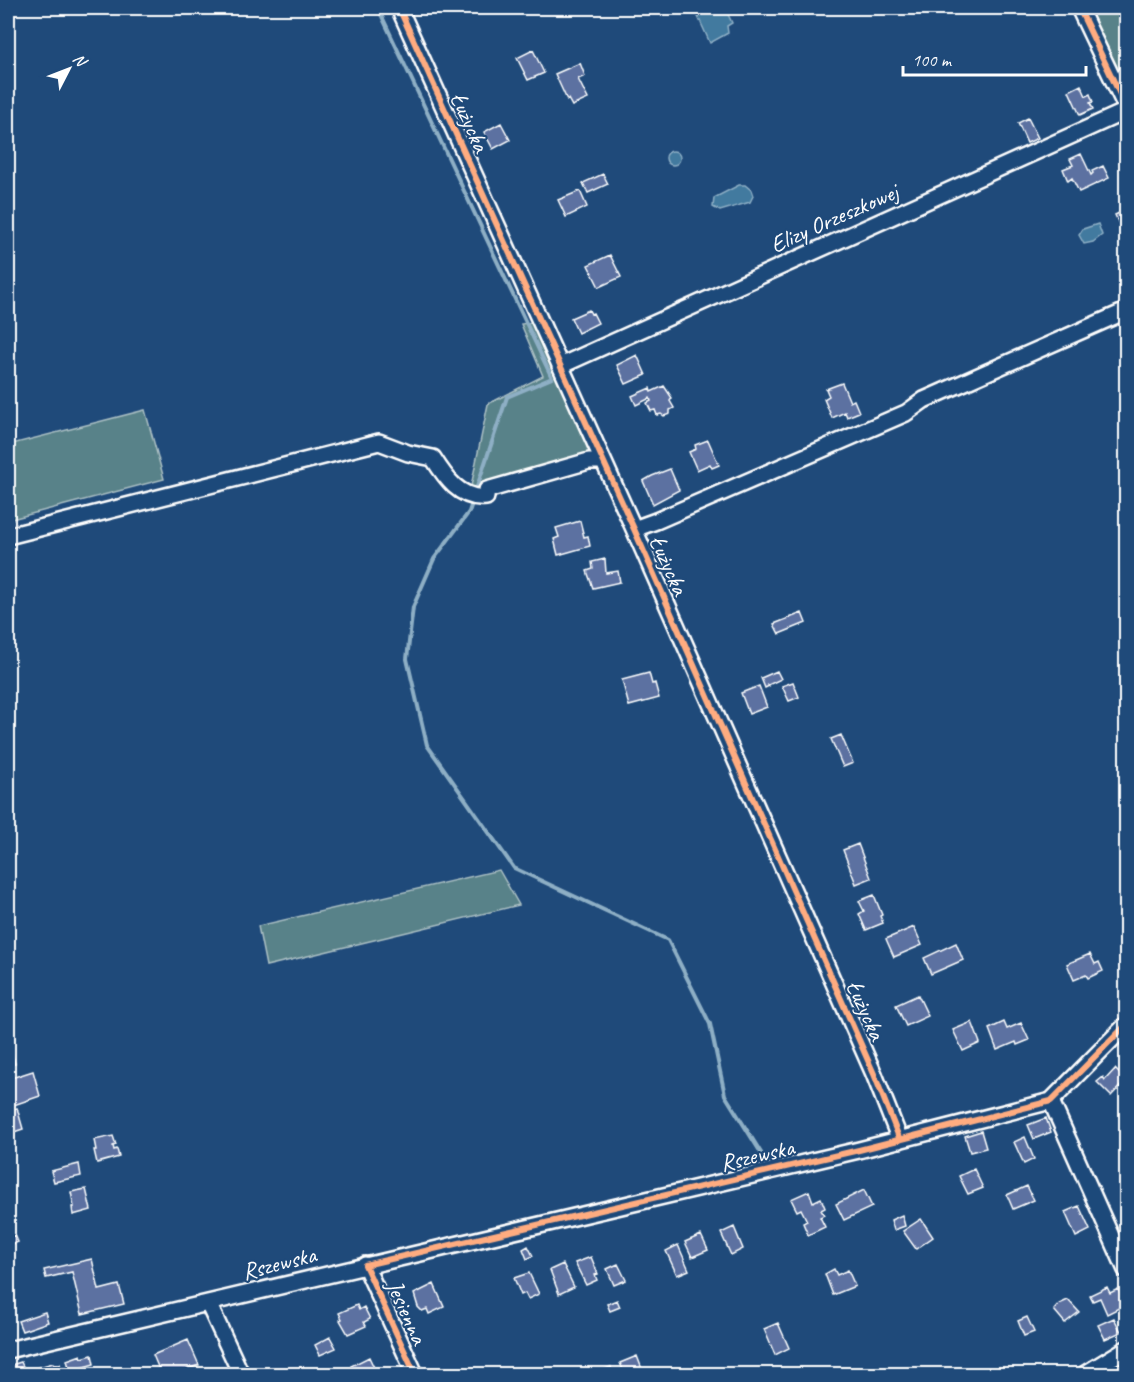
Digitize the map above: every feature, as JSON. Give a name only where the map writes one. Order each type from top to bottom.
[{"type":"street","name":"Łużycka","points":[[399,8],[634,529],[874,1074],[900,1140]]},
{"type":"street","points":[[1078,8],[1126,109]]},
{"type":"street","name":"Elizy Orzeszkowej","points":[[560,366],[1126,109]]},
{"type":"street","points":[[634,529],[906,412],[924,400],[1126,311]]},
{"type":"street","points":[[8,536],[379,442],[408,453],[433,458],[447,480],[457,489],[478,498],[486,497],[487,490],[589,461],[603,461]]},
{"type":"street","points":[[1126,1025],[1051,1101],[1126,1270]]},
{"type":"street","name":"Rszewska","points":[[8,1350],[900,1140],[1051,1101]]},
{"type":"street","name":"Jesienna","points":[[365,1265],[415,1374]]},
{"type":"street","points":[[208,1303],[241,1374]]},
{"type":"street","points":[[1085,1374],[1126,1348]]},
{"type":"green space","points":[[1084,8],[1126,8],[1126,94]]},
{"type":"green space","points":[[535,322],[597,459],[469,496],[488,404],[543,376],[521,324]]},
{"type":"green space","points":[[145,410],[164,479],[8,520],[8,445]]},
{"type":"green space","points":[[499,870],[519,905],[266,966],[258,926]]},
{"type":"water","points":[[725,8],[732,23],[727,26],[728,33],[710,43],[696,12]]},
{"type":"water","points":[[673,151],[678,153],[680,158],[678,163],[673,165],[668,163],[666,158],[668,153]]},
{"type":"water","points":[[739,185],[745,185],[751,190],[753,196],[750,202],[720,211],[713,207],[714,198]]},
{"type":"water","points":[[1098,224],[1102,235],[1093,242],[1084,244],[1079,235],[1083,229]]},
{"type":"building","points":[[533,50],[544,73],[528,80],[517,58]]},
{"type":"building","points":[[580,63],[585,76],[578,79],[588,99],[572,106],[555,74]]},
{"type":"building","points":[[1081,85],[1086,96],[1090,94],[1093,109],[1080,115],[1069,91]]},
{"type":"building","points":[[1028,118],[1038,138],[1027,143],[1018,123]]},
{"type":"building","points":[[501,123],[510,140],[493,149],[484,132]]},
{"type":"building","points":[[1081,154],[1091,175],[1092,171],[1103,166],[1109,178],[1079,192],[1072,178],[1068,181],[1063,169],[1073,165],[1070,159]]},
{"type":"building","points":[[603,174],[608,184],[588,193],[583,183]]},
{"type":"building","points":[[580,191],[587,207],[566,217],[558,200]]},
{"type":"building","points":[[1126,210],[1126,231],[1123,233],[1115,215]]},
{"type":"building","points":[[610,255],[621,277],[599,287],[588,265]]},
{"type":"building","points":[[589,310],[598,323],[578,333],[571,318]]},
{"type":"building","points":[[637,355],[646,375],[626,384],[617,365]]},
{"type":"building","points":[[842,383],[850,402],[854,400],[859,412],[847,417],[845,412],[832,418],[824,399],[829,396],[826,389]]},
{"type":"building","points":[[664,386],[672,398],[670,401],[674,408],[670,410],[670,414],[657,415],[655,410],[651,411],[647,403],[651,401],[650,398],[636,405],[632,396],[650,388],[651,392]]},
{"type":"building","points":[[708,440],[719,465],[712,468],[710,464],[697,470],[689,452],[696,449],[695,445]]},
{"type":"building","points":[[670,469],[679,490],[653,504],[643,481]]},
{"type":"building","points":[[580,521],[584,537],[588,536],[590,546],[558,555],[554,539],[559,537],[556,528]]},
{"type":"building","points":[[605,559],[606,573],[618,571],[620,582],[593,588],[587,571],[593,569],[592,562]]},
{"type":"building","points":[[802,613],[806,623],[779,634],[774,624]]},
{"type":"building","points":[[777,671],[781,679],[765,688],[761,678]]},
{"type":"building","points":[[649,673],[652,684],[655,683],[659,698],[629,706],[622,680]]},
{"type":"building","points":[[793,682],[799,697],[789,701],[782,686]]},
{"type":"building","points":[[759,686],[767,707],[749,714],[741,693]]},
{"type":"building","points":[[841,735],[853,763],[843,767],[831,739]]},
{"type":"building","points":[[858,844],[871,878],[856,884],[843,850]]},
{"type":"building","points":[[874,895],[883,923],[866,930],[859,914],[864,911],[859,901]]},
{"type":"building","points":[[914,927],[922,945],[894,957],[886,939]]},
{"type":"building","points":[[956,943],[963,960],[931,974],[924,958]]},
{"type":"building","points":[[1090,954],[1095,964],[1099,962],[1103,971],[1088,978],[1086,975],[1074,980],[1067,964]]},
{"type":"building","points":[[918,995],[928,1016],[906,1026],[896,1005]]},
{"type":"building","points":[[972,1022],[980,1043],[963,1051],[953,1030]]},
{"type":"building","points":[[1004,1022],[1007,1029],[1021,1023],[1029,1040],[1017,1045],[1016,1042],[997,1050],[989,1029]]},
{"type":"building","points":[[8,1035],[15,1064],[8,1066]]},
{"type":"building","points":[[1115,1069],[1126,1080],[1111,1096],[1097,1082],[1103,1077],[1105,1080]]},
{"type":"building","points":[[33,1071],[40,1096],[8,1107],[8,1079]]},
{"type":"building","points":[[17,1108],[23,1129],[8,1134],[8,1111]]},
{"type":"building","points":[[1046,1118],[1051,1132],[1034,1139],[1028,1125]]},
{"type":"building","points":[[981,1131],[986,1148],[970,1152],[965,1136]]},
{"type":"building","points":[[113,1136],[116,1145],[113,1146],[114,1150],[117,1149],[119,1157],[97,1163],[94,1140]]},
{"type":"building","points":[[1025,1137],[1034,1159],[1024,1164],[1014,1142]]},
{"type":"building","points":[[79,1164],[81,1176],[54,1182],[51,1171]]},
{"type":"building","points":[[974,1169],[983,1188],[968,1194],[959,1176]]},
{"type":"building","points":[[1027,1186],[1034,1200],[1013,1209],[1007,1195]]},
{"type":"building","points":[[86,1189],[91,1210],[73,1215],[71,1192]]},
{"type":"building","points":[[864,1190],[872,1207],[844,1220],[836,1204]]},
{"type":"building","points":[[809,1191],[813,1202],[821,1198],[825,1208],[821,1210],[824,1215],[820,1217],[825,1227],[808,1235],[803,1223],[807,1221],[801,1209],[797,1211],[791,1199]]},
{"type":"building","points":[[1079,1206],[1090,1230],[1076,1237],[1065,1212]]},
{"type":"building","points":[[902,1215],[905,1226],[894,1230],[891,1220]]},
{"type":"building","points":[[921,1219],[933,1237],[916,1249],[903,1231]]},
{"type":"building","points":[[734,1227],[743,1249],[731,1255],[721,1233]]},
{"type":"building","points":[[15,1235],[18,1242],[8,1246],[8,1238]]},
{"type":"building","points":[[701,1235],[708,1250],[692,1257],[685,1242]]},
{"type":"building","points":[[678,1245],[689,1270],[677,1275],[666,1251]]},
{"type":"building","points":[[528,1246],[533,1256],[527,1259],[523,1249]]},
{"type":"building","points":[[591,1257],[598,1274],[595,1275],[597,1280],[586,1285],[575,1263]]},
{"type":"building","points":[[92,1259],[99,1290],[119,1285],[124,1304],[82,1314],[72,1272],[46,1278],[44,1270]]},
{"type":"building","points":[[563,1264],[574,1287],[559,1294],[550,1270]]},
{"type":"building","points":[[618,1264],[626,1280],[614,1285],[607,1269]]},
{"type":"building","points":[[834,1269],[837,1275],[848,1270],[855,1286],[833,1295],[825,1274]]},
{"type":"building","points":[[11,1271],[15,1280],[8,1284],[8,1273]]},
{"type":"building","points":[[529,1273],[539,1294],[528,1299],[525,1293],[521,1295],[514,1278]]},
{"type":"building","points":[[434,1284],[444,1307],[429,1314],[427,1309],[422,1311],[418,1307],[414,1294]]},
{"type":"building","points":[[1107,1287],[1110,1293],[1118,1289],[1123,1299],[1120,1300],[1123,1306],[1107,1314],[1100,1298],[1093,1301],[1090,1295]]},
{"type":"building","points":[[617,1300],[620,1307],[610,1311],[607,1304]]},
{"type":"building","points":[[1068,1300],[1079,1312],[1065,1323],[1054,1310],[1059,1304]]},
{"type":"building","points":[[357,1305],[359,1310],[364,1307],[370,1319],[364,1322],[366,1326],[348,1334],[340,1320],[342,1319],[339,1313]]},
{"type":"building","points":[[45,1312],[48,1322],[22,1331],[18,1321]]},
{"type":"building","points":[[1027,1317],[1034,1332],[1024,1336],[1018,1321]]},
{"type":"building","points":[[1114,1318],[1121,1332],[1105,1339],[1098,1325]]},
{"type":"building","points":[[778,1323],[789,1348],[775,1355],[764,1329]]},
{"type":"building","points":[[330,1337],[336,1348],[320,1355],[315,1345]]},
{"type":"building","points":[[188,1340],[199,1365],[174,1374],[161,1374],[153,1355]]},
{"type":"building","points":[[81,1355],[82,1358],[92,1355],[94,1364],[70,1371],[67,1360]]},
{"type":"building","points":[[637,1356],[643,1374],[625,1374],[620,1363]]},
{"type":"building","points":[[369,1357],[377,1374],[355,1374],[351,1366]]},
{"type":"building","points":[[21,1362],[26,1373],[9,1374],[8,1366]]},
{"type":"building","points":[[53,1363],[54,1365],[60,1364],[63,1374],[30,1374],[29,1370]]},
{"type":"building","points":[[611,1367],[614,1374],[607,1374],[605,1369]]},
{"type":"building","points":[[77,1369],[79,1374],[71,1374],[70,1371]]},
{"type":"waterway","points":[[378,8],[552,378],[507,397],[475,493]]},
{"type":"waterway","points":[[473,500],[469,512],[434,559],[413,607],[407,659],[427,745],[514,868],[668,940],[710,1024],[725,1095],[763,1156]]},
{"type":"cycle path","points":[[399,8],[634,529],[874,1074],[900,1140]]},
{"type":"cycle path","points":[[1079,8],[1126,107]]},
{"type":"cycle path","points":[[415,1374],[365,1265],[859,1150],[1051,1101],[1126,1025]]}]
